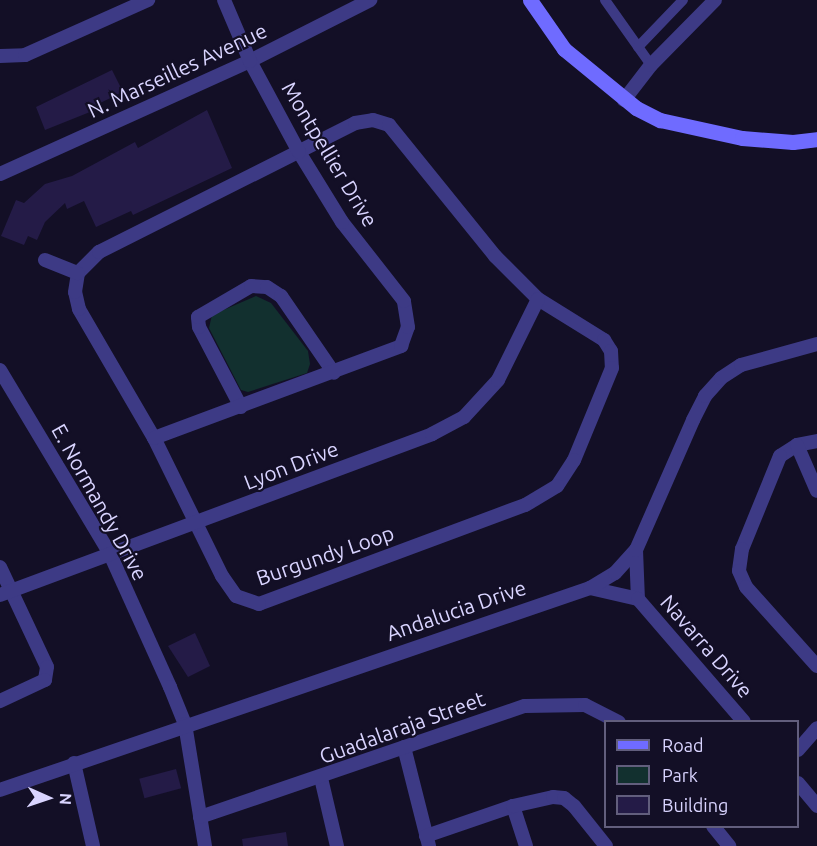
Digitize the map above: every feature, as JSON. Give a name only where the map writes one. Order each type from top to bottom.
[{"type":"main road","points":[[530,0],[564,49],[624,100],[660,120],[742,138],[793,142],[817,139]]},
{"type":"street","points":[[0,56],[25,55],[117,6],[147,0]]},
{"type":"street","name":"Montpellier Drive","points":[[154,438],[334,373],[401,346],[408,327],[404,301],[342,222],[299,152],[250,61],[224,0]]},
{"type":"street","name":"N. Marseilles Avenue","points":[[0,174],[250,61],[370,0]]},
{"type":"street","points":[[604,0],[651,65]]},
{"type":"street","points":[[638,47],[684,0]]},
{"type":"street","points":[[624,100],[651,65],[716,0]]},
{"type":"street","name":"Burgundy Loop","points":[[373,120],[388,125],[495,256],[538,299],[604,340],[611,351],[612,369],[574,460],[557,486],[525,505],[259,604],[236,596],[196,523],[154,438],[79,309],[75,292],[78,273],[99,252],[355,123],[373,120]]},
{"type":"street","points":[[45,260],[78,273]]},
{"type":"street","points":[[241,406],[199,327],[198,317],[251,286],[267,287],[281,296],[334,373]]},
{"type":"street","name":"Lyon Drive","points":[[6,593],[432,434],[464,417],[498,380],[538,299]]},
{"type":"street","name":"Andalucia Drive","points":[[0,790],[185,724],[590,588],[615,573],[636,550],[693,420],[721,378],[741,365],[817,344]]},
{"type":"street","name":"E. Normandy Drive","points":[[0,370],[110,554],[185,724],[205,846]]},
{"type":"street","points":[[817,441],[797,445],[780,456],[742,549],[739,571],[746,587],[817,666]]},
{"type":"street","points":[[797,445],[817,491]]},
{"type":"street","points":[[590,588],[638,599],[636,550]]},
{"type":"street","points":[[0,567],[6,593],[44,654],[45,680],[0,701]]},
{"type":"street","name":"Navarra Drive","points":[[638,599],[742,720]]},
{"type":"street","name":"Guadalaraja Street","points":[[200,817],[321,778],[525,706],[585,705],[615,720]]},
{"type":"street","points":[[799,749],[817,728]]},
{"type":"street","points":[[404,747],[428,841],[513,806],[564,798],[606,846]]},
{"type":"street","points":[[74,763],[93,846]]},
{"type":"street","points":[[321,778],[337,846]]},
{"type":"street","points":[[799,784],[817,806]]},
{"type":"street","points":[[513,806],[526,846]]},
{"type":"street","points":[[715,828],[729,846]]},
{"type":"green space","points":[[256,296],[271,303],[308,351],[310,364],[307,373],[248,392],[241,390],[209,328],[212,315]]},
{"type":"building","points":[[112,70],[123,92],[98,104],[100,108],[45,130],[36,107]]},
{"type":"building","points":[[207,110],[232,168],[133,215],[131,211],[96,227],[84,201],[67,209],[65,203],[45,222],[37,240],[28,236],[24,245],[1,236],[16,200],[24,203],[45,184],[72,176],[135,142],[138,148]]},
{"type":"building","points":[[195,633],[210,666],[188,677],[168,646]]},
{"type":"building","points":[[176,769],[181,788],[144,798],[139,779]]},
{"type":"building","points":[[286,832],[288,846],[243,846],[242,839]]}]
